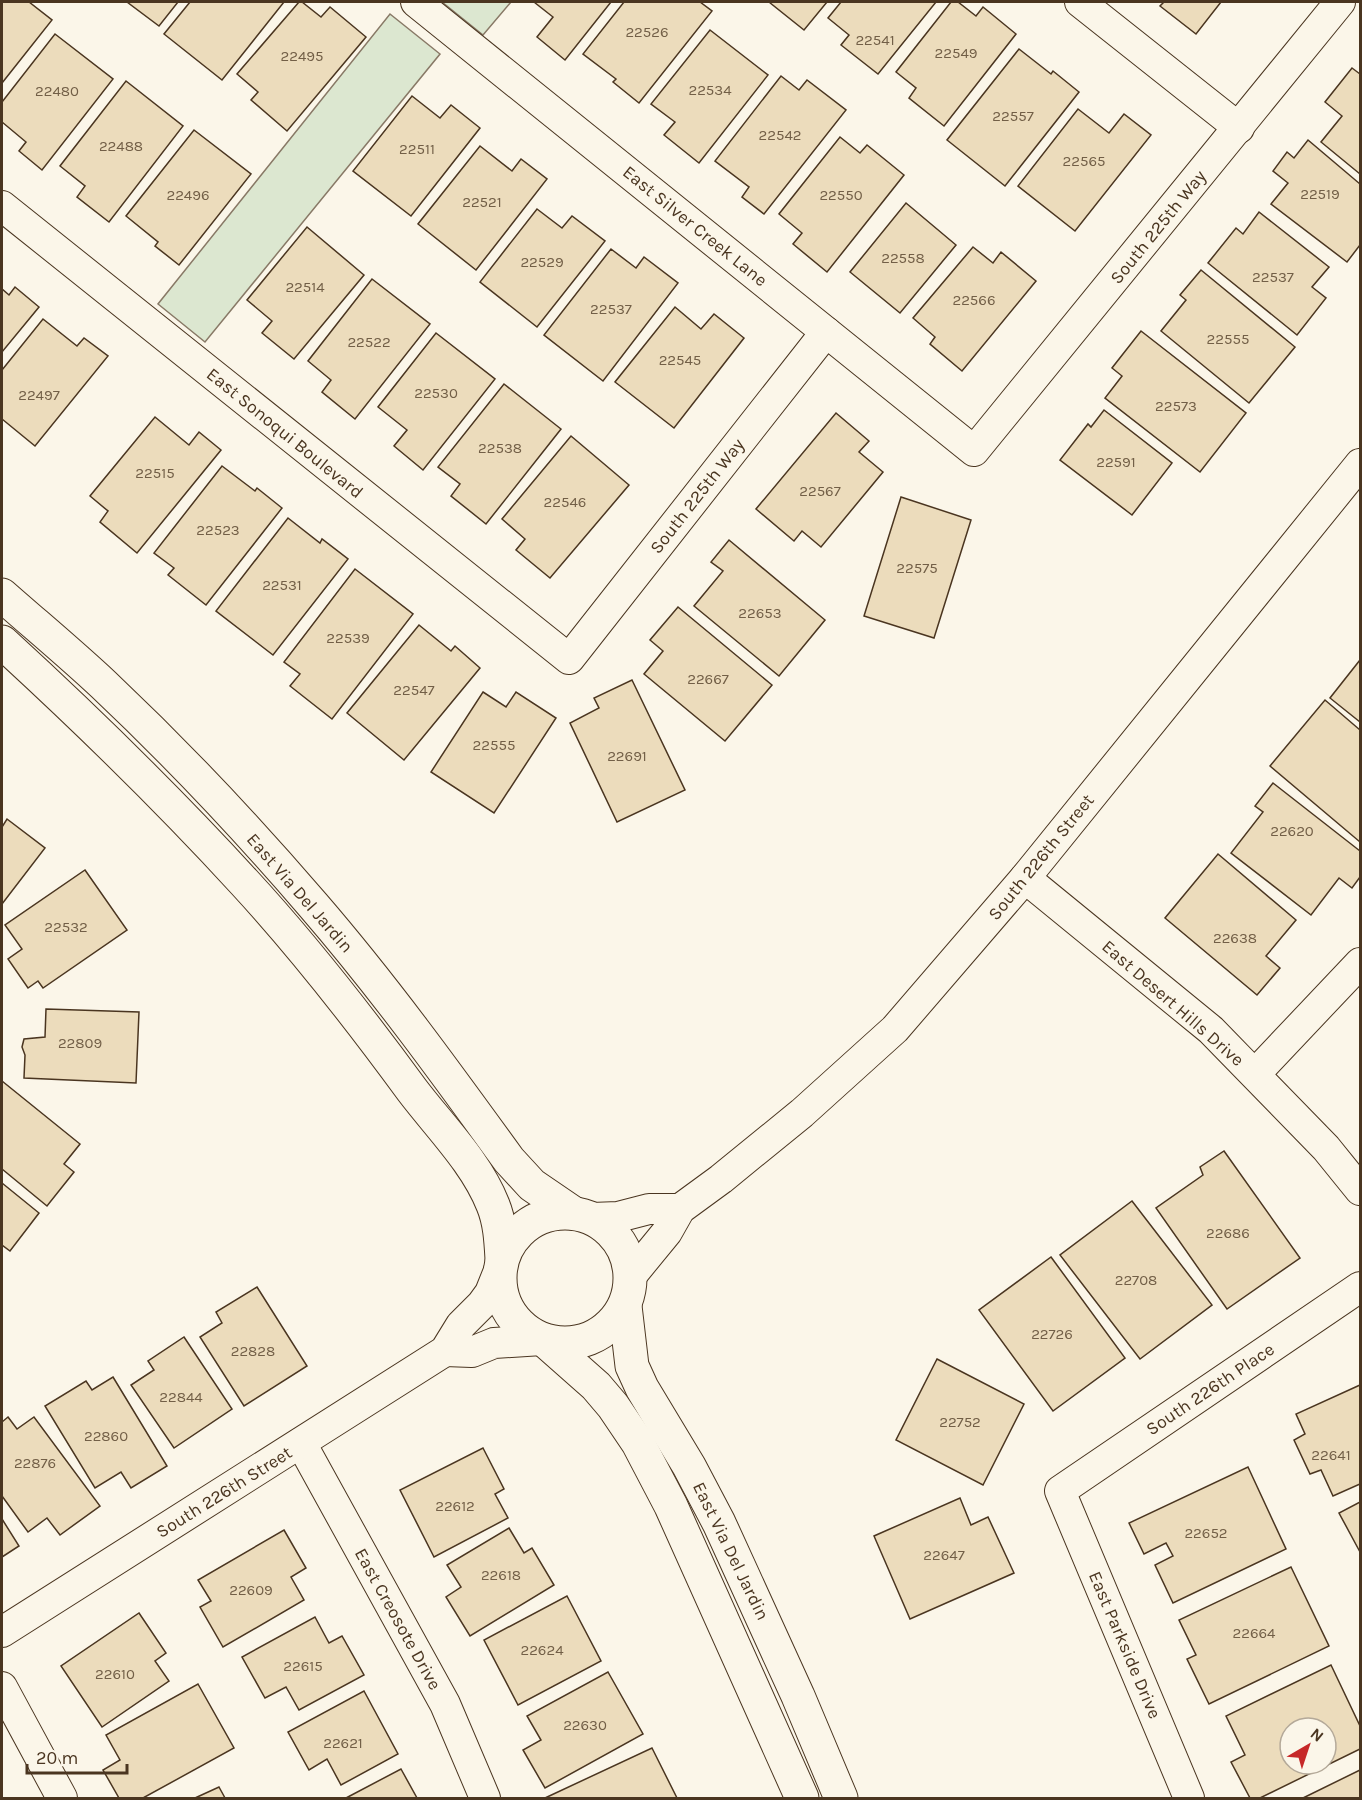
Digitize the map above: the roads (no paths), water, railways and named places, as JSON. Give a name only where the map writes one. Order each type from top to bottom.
[{"type":"street","name":"East Silver Creek Lane","points":[[416,2],[974,451]]},
{"type":"street","points":[[1080,2],[1239,128]]},
{"type":"street","name":"South 225th Way","points":[[974,451],[1340,2]]},
{"type":"street","name":"East Sonoqui Boulevard","points":[[2,206],[568,659]]},
{"type":"street","name":"South 225th Way","points":[[568,659],[826,332]]},
{"type":"street","name":"South 226th Street","points":[[628,1291],[680,1209],[802,1113],[895,1029],[1025,878],[1360,464]]},
{"type":"street","name":"East Via Del Jardin","points":[[2,595],[103,684],[240,823],[314,906],[364,967],[509,1160],[532,1185],[582,1215]]},
{"type":"street","name":"East Via Del Jardin","points":[[2,642],[111,743],[245,883],[301,947],[386,1054],[479,1179],[494,1206],[500,1229],[501,1264]]},
{"type":"street","name":"East Desert Hills Drive","points":[[1025,878],[1210,1030],[1256,1074],[1326,1148],[1360,1190]]},
{"type":"street","points":[[1256,1074],[1360,963]]},
{"type":"street","points":[[543,1340],[529,1333],[509,1311],[500,1283],[501,1264],[510,1242],[522,1228],[537,1218],[555,1213],[618,1217],[649,1209],[680,1209]]},
{"type":"street","points":[[445,1351],[472,1352],[494,1342],[543,1340],[563,1344],[582,1342],[600,1334],[615,1322],[628,1291],[628,1257],[620,1241],[607,1228],[582,1215]]},
{"type":"street","name":"South 226th Street","points":[[2,1632],[445,1351],[460,1325],[490,1293],[501,1264]]},
{"type":"street","name":"South 226th Place","points":[[1060,1491],[1360,1287]]},
{"type":"street","name":"East Via Del Jardin","points":[[628,1291],[632,1366],[642,1388],[689,1466],[719,1524],[798,1696],[841,1798]]},
{"type":"street","name":"East Via Del Jardin","points":[[543,1340],[596,1386],[613,1406],[638,1443],[671,1506],[802,1798]]},
{"type":"street","name":"East Creosote Drive","points":[[301,1443],[445,1704],[485,1798]]},
{"type":"street","name":"East Parkside Drive","points":[[1060,1491],[1189,1798]]},
{"type":"street","points":[[2,1687],[62,1798]]}]
